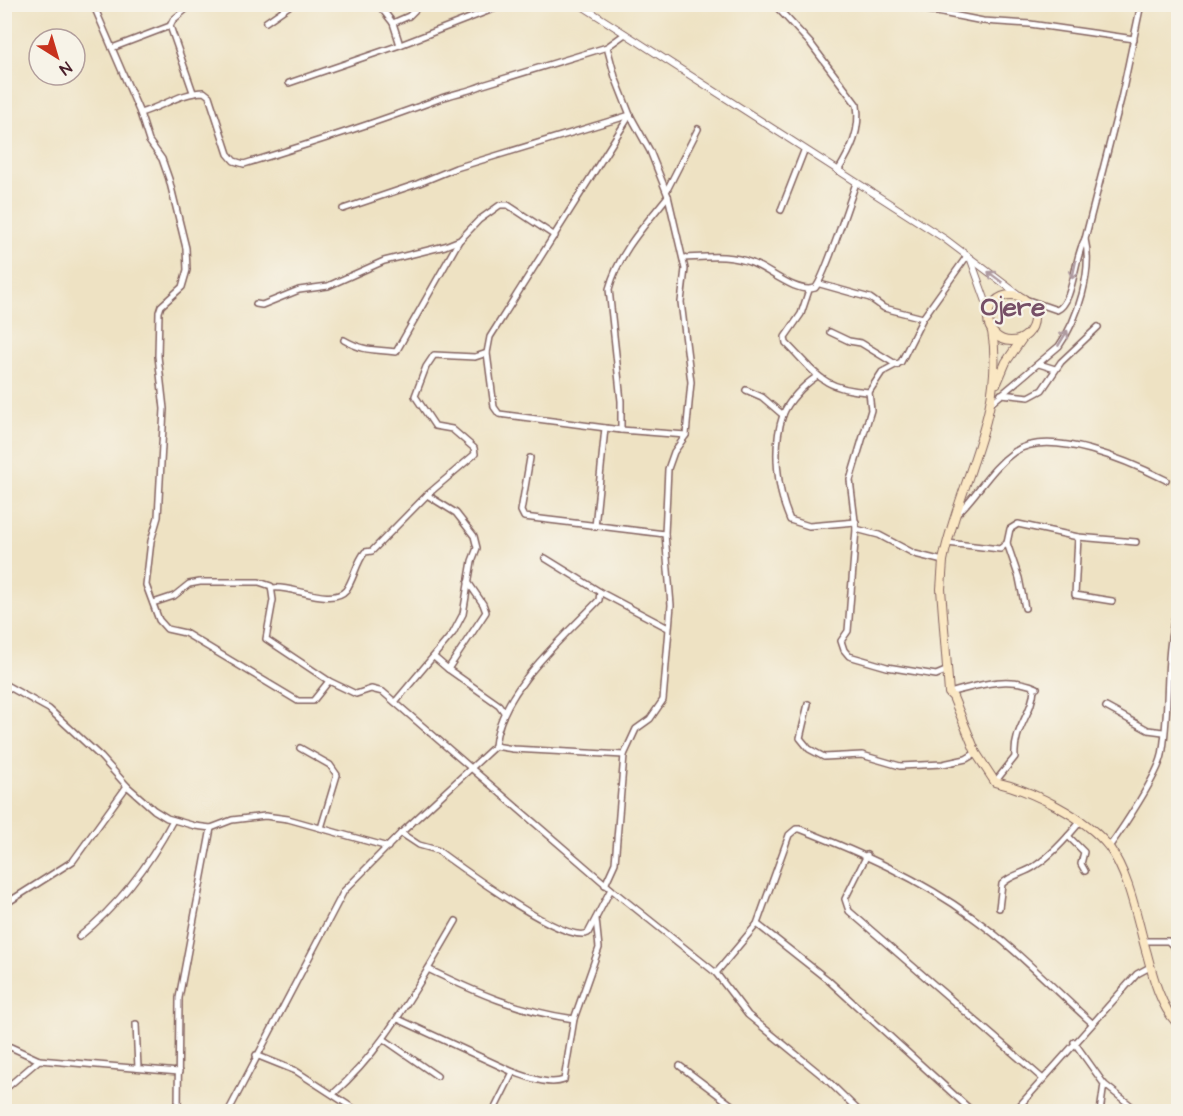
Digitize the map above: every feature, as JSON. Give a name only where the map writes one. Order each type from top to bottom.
[{"type":"main road","points":[[992,395],[996,354],[988,318],[989,310],[998,298],[1004,295],[1022,297],[1034,311],[1035,318],[1030,332],[1006,362],[992,395],[943,561],[941,589],[949,693],[953,697],[976,753],[995,782],[1019,787],[1080,822],[1109,847],[1126,884],[1150,967],[1168,1011],[1179,1024]]},
{"type":"main road","points":[[992,331],[1004,340],[1011,341],[1025,337]]},
{"type":"street","points":[[93,4],[140,113],[149,141],[162,159],[186,248],[188,270],[182,286],[160,306],[159,312],[158,356],[164,410],[158,517],[151,541],[146,585],[159,620],[167,629],[185,633],[298,701],[313,701],[329,681]]},
{"type":"street","points":[[112,48],[170,26],[192,4]]},
{"type":"street","points":[[266,22],[292,4]]},
{"type":"street","points":[[378,4],[393,23],[400,45]]},
{"type":"street","points":[[393,23],[409,15],[421,4]]},
{"type":"street","points":[[289,83],[400,45],[506,4]]},
{"type":"street","points":[[579,4],[838,171],[969,258],[1022,297],[1052,310],[1062,308],[1068,298],[1078,250],[1085,239],[1141,4]]},
{"type":"street","points":[[774,4],[811,45],[857,105],[859,116],[854,145],[838,171]]},
{"type":"street","points":[[896,4],[983,21],[1029,24],[1134,39]]},
{"type":"street","points":[[170,26],[193,92]]},
{"type":"street","points":[[140,113],[163,107],[193,92],[204,92],[209,96],[228,154],[234,160],[244,164],[352,131],[444,97],[464,94],[483,85],[608,47],[625,34]]},
{"type":"street","points":[[605,885],[615,863],[624,755],[636,729],[657,711],[663,700],[671,605],[665,534],[668,469],[674,452],[686,435],[692,382],[681,302],[684,258],[668,193],[630,115],[615,77],[608,47]]},
{"type":"street","points":[[343,209],[456,168],[630,115]]},
{"type":"street","points":[[630,115],[490,337],[487,353],[494,407],[499,414],[621,430],[686,435]]},
{"type":"street","points":[[621,430],[621,401],[609,289],[614,271],[629,245],[668,193],[698,129]]},
{"type":"street","points":[[781,210],[804,151]]},
{"type":"street","points":[[820,285],[856,183]]},
{"type":"street","points":[[344,340],[364,351],[380,348],[396,352],[460,240],[479,219],[500,205],[508,206],[555,236]]},
{"type":"street","points":[[989,405],[1059,346],[1069,328],[1085,275],[1088,252],[1085,239]]},
{"type":"street","points":[[256,304],[262,305],[299,290],[328,286],[384,261],[460,240]]},
{"type":"street","points":[[684,258],[733,256],[809,290]]},
{"type":"street","points":[[969,258],[989,310]]},
{"type":"street","points":[[948,670],[936,675],[904,670],[849,656],[841,641],[848,631],[856,529],[850,480],[871,410],[869,392],[882,372],[897,365],[908,351],[924,318],[969,258]]},
{"type":"street","points":[[869,392],[842,390],[816,377],[784,339],[801,314],[809,290],[820,285],[870,298],[884,308],[924,318]]},
{"type":"street","points":[[1001,394],[1021,398],[1036,394],[1048,384],[1055,369],[1098,327]]},
{"type":"street","points":[[830,332],[861,343],[897,365]]},
{"type":"street","points":[[153,603],[174,596],[189,584],[200,582],[259,582],[273,588],[326,597],[338,596],[345,591],[365,552],[372,551],[427,495],[475,452],[452,429],[435,426],[416,399],[415,392],[434,355],[475,357],[487,353]]},
{"type":"street","points":[[1039,364],[1055,369]]},
{"type":"street","points":[[816,377],[800,391],[783,415],[777,447],[778,467],[789,520],[809,526],[856,522]]},
{"type":"street","points":[[746,390],[762,397],[783,415]]},
{"type":"street","points":[[595,527],[605,428]]},
{"type":"street","points":[[956,514],[998,465],[1028,445],[1100,451],[1166,480]]},
{"type":"street","points":[[530,458],[521,511],[524,517],[665,534]]},
{"type":"street","points":[[395,702],[453,633],[463,614],[477,548],[474,536],[456,513],[427,495]]},
{"type":"street","points":[[947,543],[1000,549],[1006,543],[1010,529],[1018,524],[1078,537],[1136,542]]},
{"type":"street","points":[[856,529],[879,535],[904,550],[943,561]]},
{"type":"street","points":[[1078,537],[1075,595],[1112,601]]},
{"type":"street","points":[[1006,543],[1019,578],[1025,608]]},
{"type":"street","points":[[545,558],[600,592],[669,628]]},
{"type":"street","points":[[448,669],[486,612],[468,582]]},
{"type":"street","points":[[273,588],[266,639],[329,681],[356,694],[371,689],[383,692],[605,885],[716,973],[748,1015],[825,1078],[861,1112]]},
{"type":"street","points":[[228,1112],[344,891],[400,833],[495,746],[496,732],[504,712],[526,679],[599,600],[600,592]]},
{"type":"street","points":[[1109,847],[1162,756],[1170,642],[1179,605]]},
{"type":"street","points":[[434,657],[499,705],[504,712]]},
{"type":"street","points":[[949,693],[994,681],[1013,681],[1037,688],[1034,688],[1030,708],[1024,716],[1014,742],[1015,757],[995,782]]},
{"type":"street","points":[[4,684],[25,694],[56,715],[101,757],[127,786],[154,810],[173,820],[211,828],[232,820],[265,816],[288,819],[388,847]]},
{"type":"street","points":[[808,704],[800,738],[809,748],[824,757],[862,755],[906,767],[943,764],[966,759],[976,753]]},
{"type":"street","points":[[1106,708],[1148,730],[1163,732]]},
{"type":"street","points":[[495,746],[624,755]]},
{"type":"street","points":[[300,748],[330,765],[337,775],[321,828]]},
{"type":"street","points":[[10,901],[73,861],[127,786]]},
{"type":"street","points":[[79,937],[108,912],[137,880],[157,851],[173,820]]},
{"type":"street","points":[[999,908],[1002,884],[1011,876],[1026,872],[1038,864],[1080,822]]},
{"type":"street","points":[[178,1112],[179,998],[211,828]]},
{"type":"street","points":[[716,973],[757,924],[792,832],[800,830],[867,855],[921,883],[973,917],[1092,1023]]},
{"type":"street","points":[[400,833],[419,845],[437,850],[536,917],[584,936],[596,919],[611,889]]},
{"type":"street","points":[[1068,836],[1084,852],[1081,864],[1085,872]]},
{"type":"street","points":[[867,855],[845,899],[849,911],[1043,1079]]},
{"type":"street","points":[[398,1019],[513,1072],[548,1081],[564,1080],[573,1019],[599,948],[596,919]]},
{"type":"street","points":[[333,1094],[352,1077],[385,1040],[456,921]]},
{"type":"street","points":[[757,924],[828,980],[973,1112]]},
{"type":"street","points":[[1143,941],[1168,941],[1179,951]]},
{"type":"street","points":[[1014,1112],[1137,974],[1150,967]]},
{"type":"street","points":[[428,969],[488,999],[551,1016],[573,1019]]},
{"type":"street","points":[[136,1024],[138,1068]]},
{"type":"street","points":[[385,1040],[437,1076]]},
{"type":"street","points":[[1074,1042],[1104,1084],[1139,1112]]},
{"type":"street","points":[[4,1044],[39,1060],[179,1072]]},
{"type":"street","points":[[256,1055],[296,1071],[359,1112]]},
{"type":"street","points":[[4,1090],[39,1060]]},
{"type":"street","points":[[680,1066],[741,1112]]},
{"type":"street","points":[[493,1112],[513,1072]]},
{"type":"street","points":[[1100,1112],[1104,1084]]},
{"type":"district","name":"Ojere","points":[[1013,306]]}]
